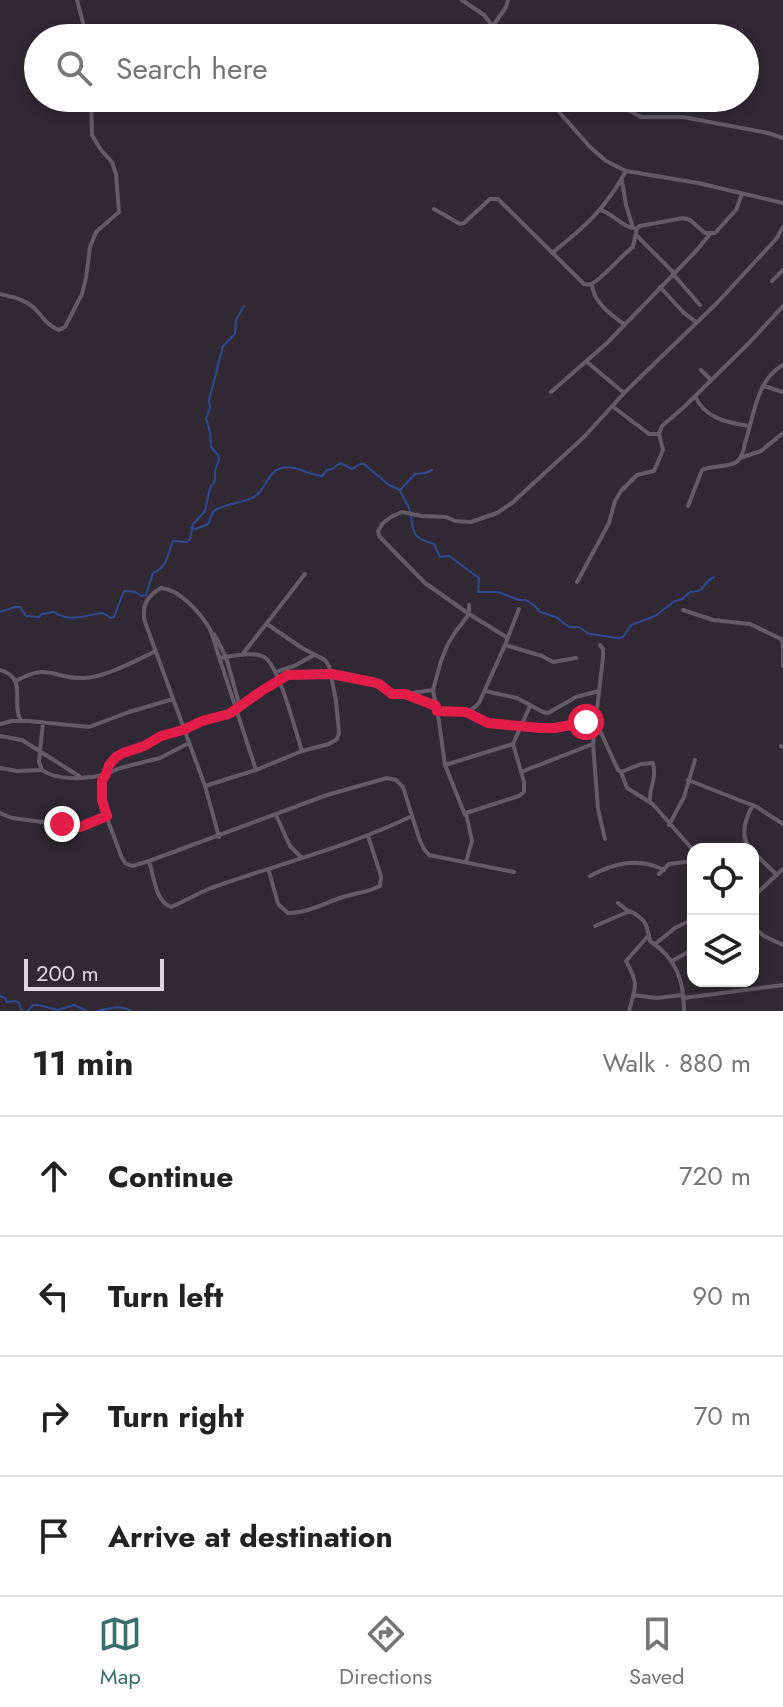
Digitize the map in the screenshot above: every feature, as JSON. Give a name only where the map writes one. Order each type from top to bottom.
[{"type":"street","points":[[77,0],[83,24]]},
{"type":"street","points":[[462,0],[491,24]]},
{"type":"street","points":[[494,24],[508,0]]},
{"type":"street","points":[[0,294],[25,301],[53,329],[59,330],[65,327],[82,294],[90,247],[96,232],[119,212],[116,174],[112,162],[92,135],[91,112]]},
{"type":"street","points":[[562,112],[589,146],[606,161],[626,171],[698,183],[783,203]]},
{"type":"street","points":[[632,112],[641,117],[683,117],[783,138]]},
{"type":"street","points":[[552,253],[586,226],[614,193],[626,171]]},
{"type":"street","points":[[434,209],[460,224],[490,199],[496,198],[584,284],[592,284],[633,247],[635,228],[621,179]]},
{"type":"street","points":[[551,392],[607,343],[710,234],[715,233],[733,214],[742,194]]},
{"type":"street","points":[[600,210],[625,226],[635,228],[683,218],[710,234]]},
{"type":"street","points":[[508,638],[425,583],[379,536],[380,527],[402,512],[471,522],[497,513],[512,503],[585,436],[624,393],[734,286],[777,238],[783,227]]},
{"type":"street","points":[[636,235],[700,305]]},
{"type":"street","points":[[772,281],[783,270]]},
{"type":"street","points":[[592,284],[594,295],[601,304],[624,324]]},
{"type":"street","points":[[660,287],[696,322]]},
{"type":"street","points":[[577,582],[609,523],[621,491],[637,475],[654,471],[657,466],[663,450],[659,434],[662,426],[783,306]]},
{"type":"street","points":[[587,362],[624,393]]},
{"type":"street","points":[[740,458],[755,405],[772,372],[783,365]]},
{"type":"street","points":[[701,370],[711,380]]},
{"type":"street","points":[[764,386],[783,392]]},
{"type":"street","points":[[695,396],[713,417],[750,427]]},
{"type":"street","points":[[612,406],[649,434],[659,434]]},
{"type":"street","points":[[688,506],[702,470],[733,464],[740,458],[761,451],[783,433]]},
{"type":"street","points":[[242,655],[305,574]]},
{"type":"street","points":[[219,837],[205,786],[145,622],[143,607],[161,588],[168,589],[190,605],[219,642],[256,770]]},
{"type":"street","points":[[466,862],[472,841],[470,828],[445,765],[433,690],[448,644],[469,614],[469,605]]},
{"type":"street","points":[[466,712],[473,710],[485,691],[519,609]]},
{"type":"street","points":[[683,610],[713,620],[750,624],[782,640],[783,666]]},
{"type":"street","points":[[205,786],[337,739],[340,723],[332,674],[325,660],[267,624]]},
{"type":"street","points":[[505,645],[553,662],[576,658]]},
{"type":"street","points":[[600,645],[603,657],[593,744],[598,809],[605,839]]},
{"type":"street","points":[[16,681],[35,672],[49,671],[85,678],[155,652]]},
{"type":"street","points":[[276,672],[315,654]]},
{"type":"street","points":[[223,658],[242,655],[266,658],[279,679],[302,751]]},
{"type":"street","points":[[0,669],[10,673],[16,681],[16,712],[21,721]]},
{"type":"street","points":[[433,690],[392,694],[379,684],[332,674],[288,675],[229,714],[161,736],[116,757],[109,765],[101,788],[121,856],[125,863],[132,866],[219,837],[327,795],[387,778],[396,780],[403,787],[424,849],[429,855],[514,872]]},
{"type":"street","points":[[485,691],[517,698],[548,713],[576,697],[599,691]]},
{"type":"street","points":[[405,694],[436,708],[466,712],[488,723],[555,728],[596,722]]},
{"type":"street","points":[[0,724],[21,721],[89,727],[173,699]]},
{"type":"street","points":[[465,815],[524,792],[513,744],[530,706]]},
{"type":"street","points":[[42,770],[39,762],[43,722]]},
{"type":"street","points":[[596,722],[627,788],[651,803],[687,844]]},
{"type":"street","points":[[0,736],[18,738],[81,777]]},
{"type":"street","points":[[0,770],[42,770],[52,776],[93,778],[160,758],[189,743]]},
{"type":"street","points":[[445,765],[513,744]]},
{"type":"street","points":[[521,772],[593,744]]},
{"type":"street","points":[[669,825],[684,797],[695,760]]},
{"type":"street","points":[[621,772],[653,763],[655,776],[649,794],[651,803]]},
{"type":"street","points":[[688,780],[753,805],[783,824]]},
{"type":"street","points":[[746,843],[743,835],[753,805]]},
{"type":"street","points":[[0,813],[12,818],[80,827],[107,816]]},
{"type":"street","points":[[276,815],[290,846],[302,858]]},
{"type":"street","points":[[149,861],[160,899],[171,907],[213,888],[269,871],[412,816]]},
{"type":"street","points":[[269,871],[278,904],[288,913],[376,889],[380,886],[381,876],[368,835]]},
{"type":"street","points":[[759,857],[777,875]]},
{"type":"street","points":[[590,876],[614,864],[647,864],[661,872],[672,864],[687,862]]},
{"type":"street","points":[[759,892],[783,869]]},
{"type":"street","points":[[618,903],[646,923],[650,941],[665,951],[672,961],[683,996],[684,1011]]},
{"type":"street","points":[[595,926],[629,912]]},
{"type":"street","points":[[655,944],[687,922]]},
{"type":"street","points":[[759,931],[781,943]]},
{"type":"street","points":[[629,1011],[636,979],[626,961],[649,935]]},
{"type":"street","points":[[672,961],[687,952]]},
{"type":"street","points":[[633,995],[657,998],[783,985]]},
{"type":"waterway","points":[[0,612],[20,607],[26,616],[39,617],[54,612],[72,618],[103,613],[111,618],[124,591],[146,595],[153,573],[164,564],[173,541],[187,542],[193,524],[205,511],[219,459],[211,447],[206,418],[209,400],[223,346],[235,334],[236,320],[244,306]]},
{"type":"waterway","points":[[191,528],[208,524],[216,510],[254,497],[279,469],[290,467],[322,476],[340,463],[352,469],[364,464],[400,490],[419,538],[434,544],[440,557],[449,556],[479,578],[478,592],[498,592],[526,600],[540,612],[589,634],[623,637],[631,625],[655,616],[690,592],[702,589],[714,577]]},
{"type":"waterway","points":[[401,489],[415,474],[432,470]]},
{"type":"waterway","points":[[0,996],[7,1002],[19,1003],[22,1011]]},
{"type":"waterway","points":[[28,1011],[33,1005],[58,1010],[74,1005],[87,1011]]},
{"type":"waterway","points":[[97,1011],[119,1007],[131,1011]]},
{"type":"route","points":[[62,824],[80,827],[107,816],[102,800],[102,781],[116,757],[161,736],[229,714],[279,679],[298,673],[332,674],[372,682],[392,694],[405,694],[436,706],[437,711],[466,712],[488,723],[555,728],[586,722]]}]
